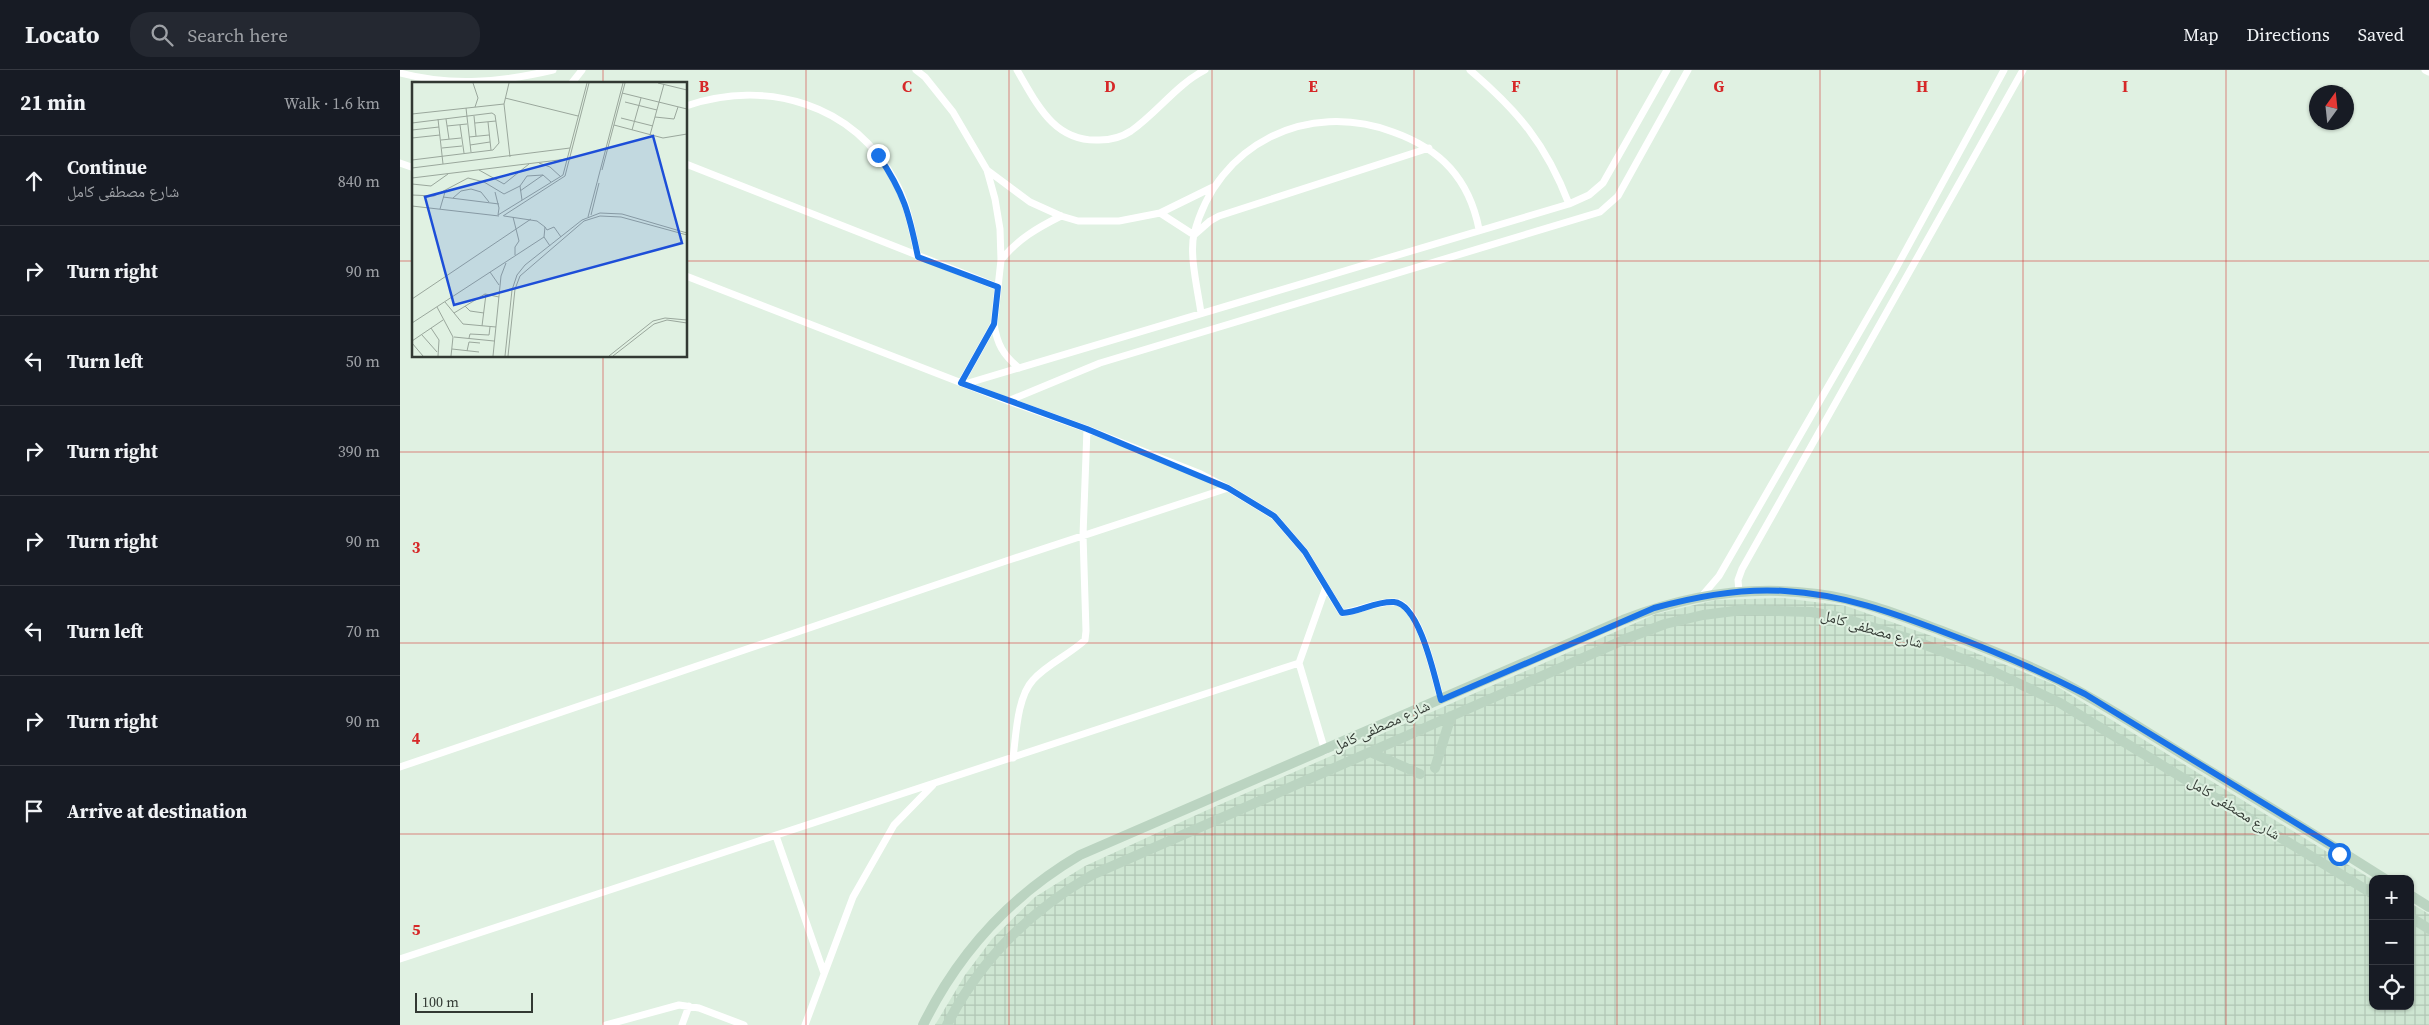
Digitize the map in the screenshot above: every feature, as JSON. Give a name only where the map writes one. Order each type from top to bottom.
[{"type":"street","points":[[505,82],[553,70]]},
{"type":"street","points":[[572,82],[582,70]]},
{"type":"street","points":[[916,70],[925,77],[953,112],[987,170],[999,222],[1001,260],[994,324],[997,341],[1005,356],[1019,368]]},
{"type":"street","points":[[1017,70],[1048,121],[1066,134],[1087,141],[1110,140],[1130,132],[1189,78],[1206,70]]},
{"type":"street","points":[[1470,70],[1502,97],[1532,132],[1557,171],[1569,204]]},
{"type":"street","points":[[963,384],[1479,229],[1569,204],[1589,195],[1603,183],[1667,70]]},
{"type":"street","points":[[1008,401],[1100,363],[1600,212],[1618,196],[1688,70]]},
{"type":"street","points":[[1701,597],[1719,576],[1894,272],[2004,70]]},
{"type":"street","points":[[1739,592],[1738,580],[1742,569],[2024,70]]},
{"type":"street","points":[[2425,70],[2429,72]]},
{"type":"street","points":[[400,74],[467,82]]},
{"type":"street","points":[[688,105],[710,98],[740,94],[772,95],[802,102],[831,115],[856,133],[873,149],[895,180],[908,209],[918,257]]},
{"type":"street","points":[[987,170],[1030,202],[1061,216],[1078,221],[1119,221],[1160,213],[1213,187],[1247,151],[1270,136],[1296,126],[1322,121],[1350,121],[1377,125],[1429,148],[1464,185],[1474,206],[1479,229]]},
{"type":"street","points":[[1194,235],[1219,216],[1429,148]]},
{"type":"street","points":[[400,163],[412,167]]},
{"type":"street","points":[[688,165],[998,287]]},
{"type":"street","points":[[1201,313],[1193,250],[1194,235],[1213,187]]},
{"type":"street","points":[[1160,213],[1194,235]]},
{"type":"street","points":[[1001,260],[1014,244],[1035,229],[1061,216]]},
{"type":"street","points":[[688,277],[963,384],[1087,429],[1228,488],[1274,516],[1305,552],[1342,613],[1374,604],[1396,602],[1403,605],[1423,638],[1441,700]]},
{"type":"street","points":[[963,384],[994,324]]},
{"type":"street","points":[[1013,758],[1017,726],[1025,692],[1033,679],[1085,640],[1083,535],[1087,429]]},
{"type":"street","points":[[400,767],[1083,535],[1228,488]]},
{"type":"street","points":[[1325,751],[1299,663],[1326,587]]},
{"type":"street","name":"شارع مصطفى كامل","points":[[923,1025],[952,973],[974,942],[1013,902],[1056,869],[1105,844],[1654,608],[1701,597],[1739,592],[1785,591],[1819,594],[1888,612],[2024,664],[2085,694],[2379,875]]},
{"type":"street","name":"شارع مصطفى كامل","points":[[947,1025],[978,974],[1000,948],[1030,918],[1071,888],[1114,864],[1628,638],[1665,624],[1703,615],[1742,610],[1811,612],[1867,625],[1928,645],[1984,667],[2060,703],[2369,892]]},
{"type":"street","points":[[1928,645],[1935,629]]},
{"type":"street","points":[[400,959],[1299,663]]},
{"type":"street","points":[[1411,713],[1418,731]]},
{"type":"street","points":[[1435,768],[1451,716]]},
{"type":"street","points":[[1397,720],[1404,737]]},
{"type":"street","points":[[1370,752],[1420,774]]},
{"type":"street","points":[[805,1025],[853,897],[894,826],[935,783]]},
{"type":"street","points":[[2301,849],[2311,844],[2311,833]]},
{"type":"street","points":[[776,836],[824,973]]},
{"type":"street","points":[[2334,870],[2334,859],[2343,852]]},
{"type":"street","points":[[2414,898],[2429,907]]},
{"type":"street","points":[[2414,920],[2429,929]]},
{"type":"street","points":[[682,1025],[690,1006]]},
{"type":"street","points":[[606,1025],[670,1007],[690,1006],[744,1025]]},
{"type":"shaded area","points":[[1783,598],[1846,606],[1946,641],[2053,684],[2369,878],[2369,1010],[2414,1010],[2414,905],[2429,914],[2429,1025],[935,1025],[965,975],[992,939],[1035,897],[1085,866],[1205,811],[1656,614],[1716,600]]},
{"type":"route","points":[[878,155],[895,180],[908,209],[918,257],[998,287],[994,324],[961,383],[1087,429],[1201,474],[1274,516],[1305,552],[1320,574],[1329,596],[1342,613],[1348,613],[1374,604],[1396,602],[1403,605],[1423,638],[1441,700],[1654,608],[1687,599],[1729,592],[1765,590],[1819,594],[1851,601],[1925,625],[2024,664],[2085,694],[2343,852],[2339,854]]}]
